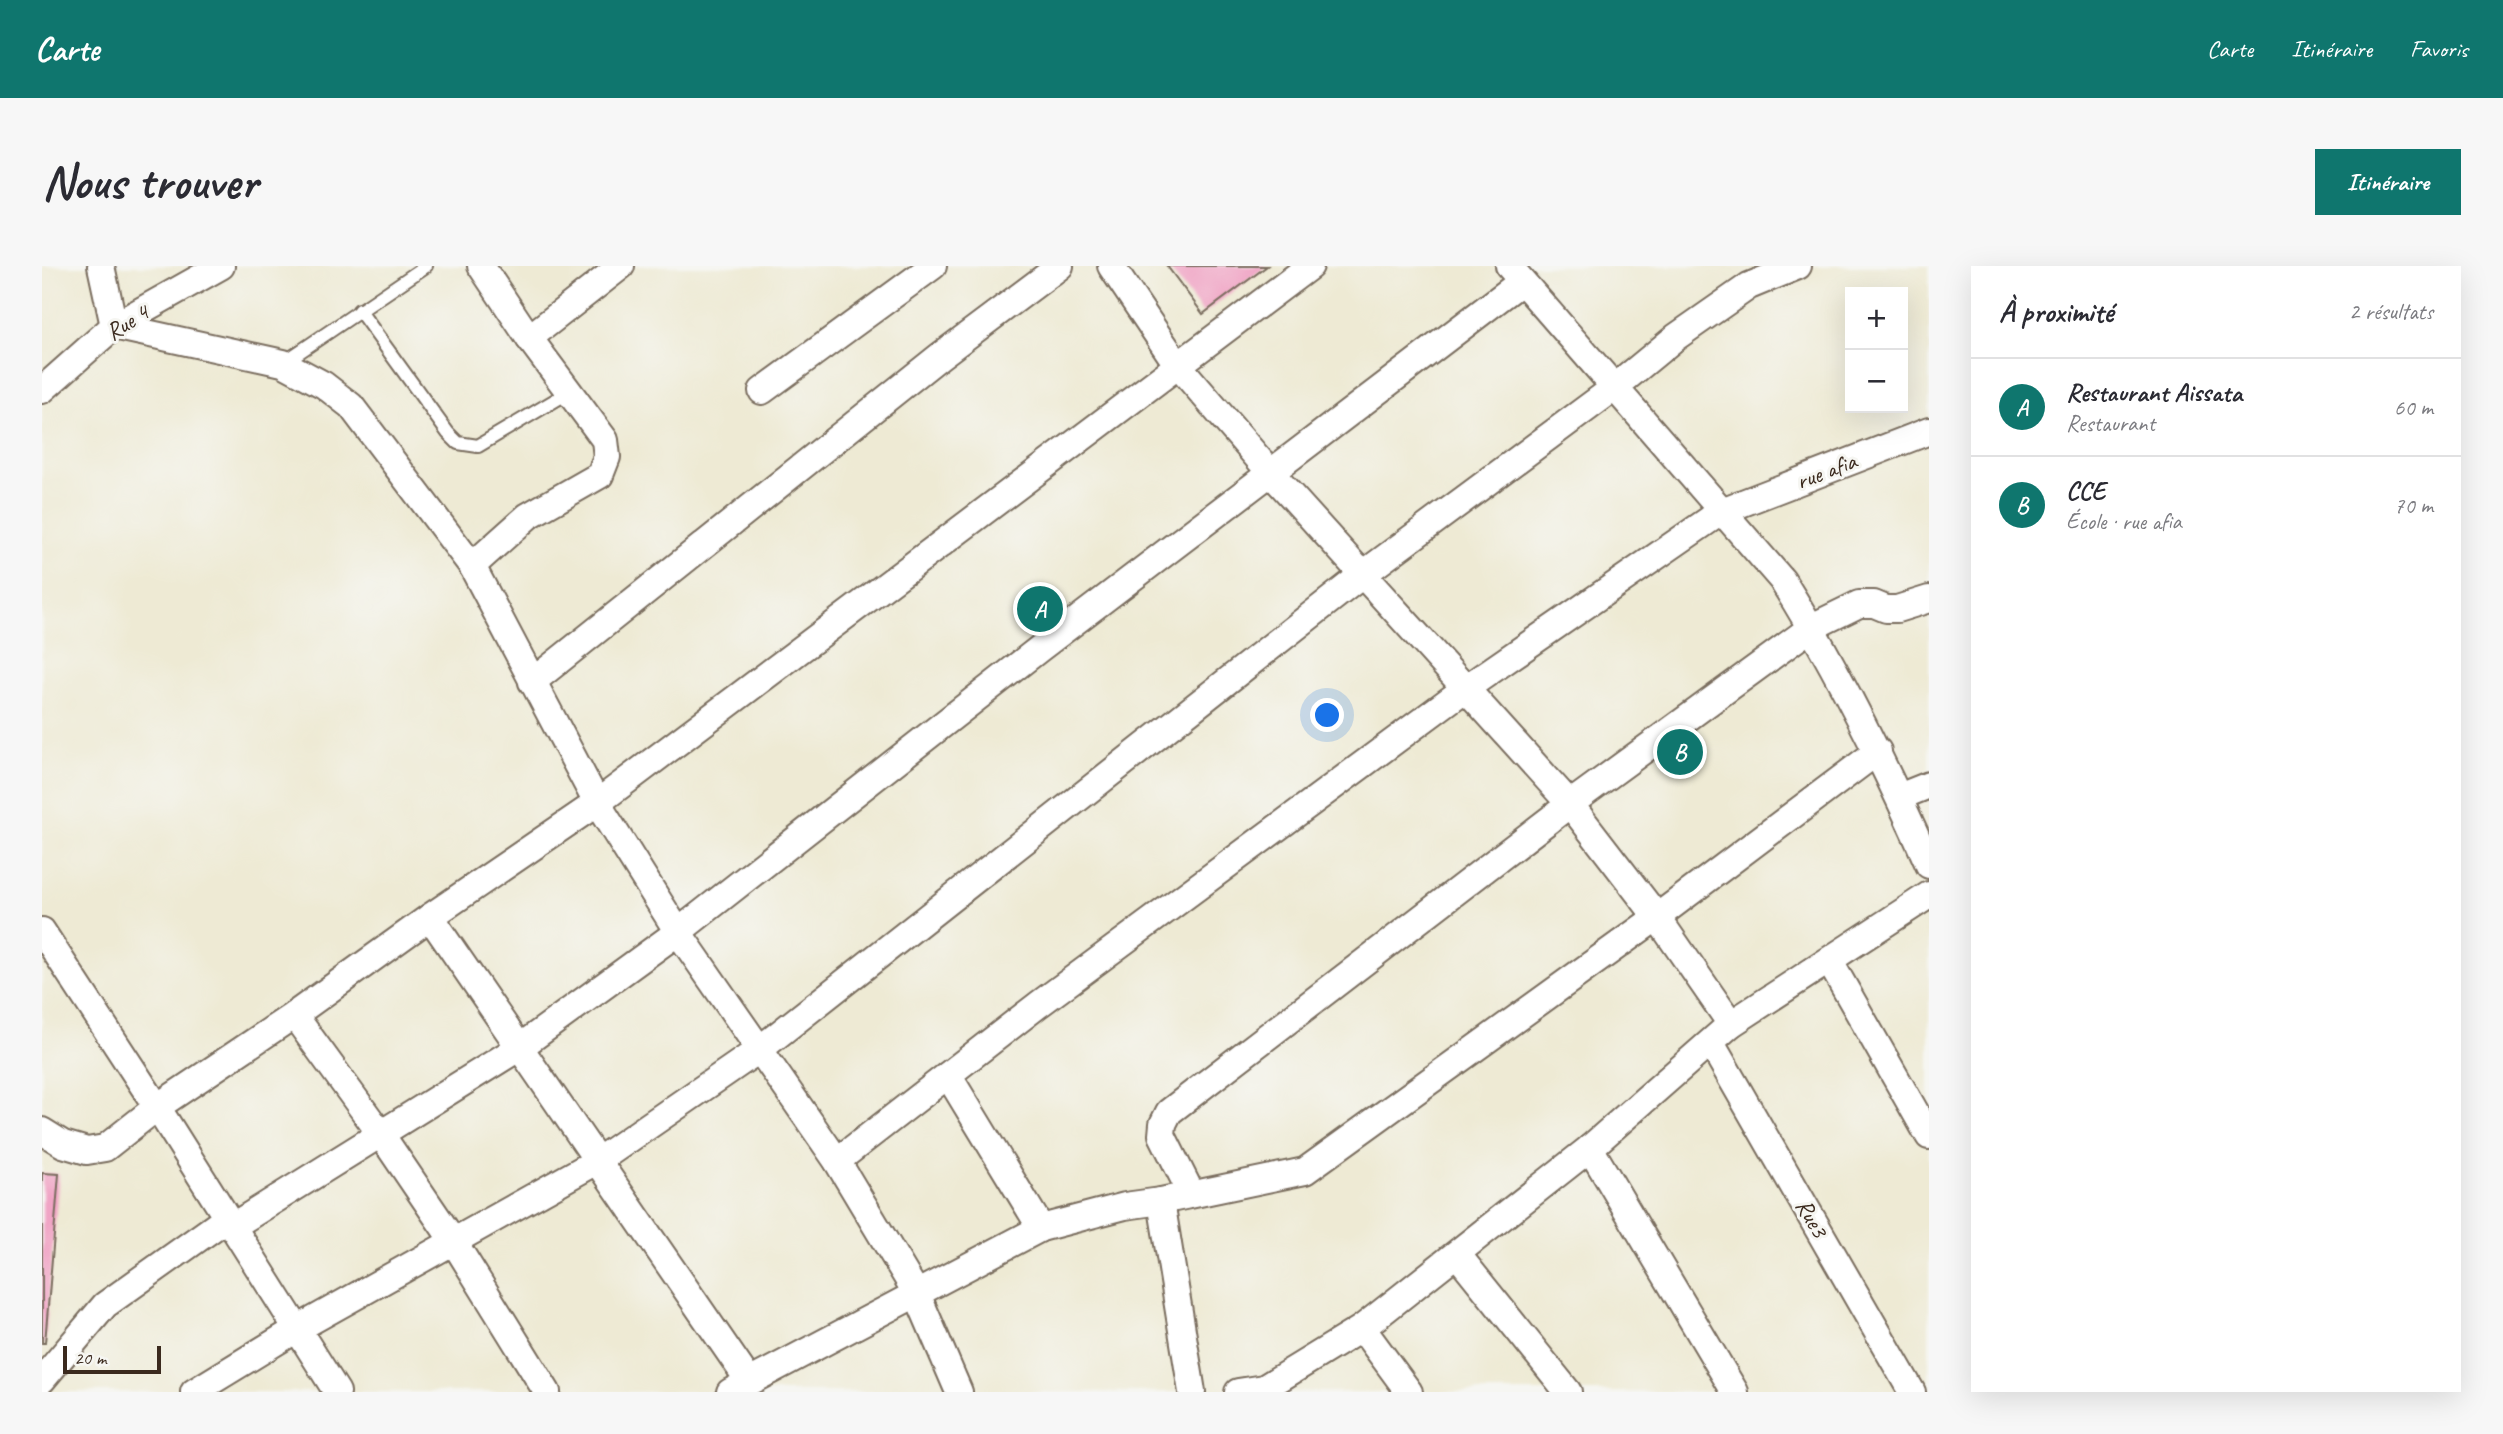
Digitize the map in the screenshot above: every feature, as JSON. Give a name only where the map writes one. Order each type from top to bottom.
[{"type":"street","points":[[101,266],[114,327],[283,363],[324,385],[351,406],[472,566],[597,803],[678,932],[837,1161],[917,1294],[959,1392]]},
{"type":"street","name":"Rue 4","points":[[42,390],[114,327],[221,266]]},
{"type":"street","points":[[472,566],[528,516],[600,475],[607,457],[605,440],[529,338],[481,266]]},
{"type":"street","points":[[529,338],[621,266]]},
{"type":"street","points":[[762,391],[933,266]]},
{"type":"street","points":[[532,682],[940,356],[1060,266]]},
{"type":"street","points":[[1111,266],[1177,364],[1270,472],[1570,804],[1657,917],[1731,1024]]},
{"type":"street","points":[[42,1131],[87,1152],[105,1148],[157,1107],[294,1015],[430,917],[597,803],[1310,266]]},
{"type":"street","points":[[194,1392],[297,1329],[599,1160],[760,1049],[1362,575],[1614,388],[1676,337],[1749,286],[1798,266]]},
{"type":"street","points":[[42,1380],[104,1304],[230,1222],[520,1047],[678,932],[1049,640],[1270,472],[1515,274],[1782,580],[1812,627],[1878,751],[1929,865]]},
{"type":"street","name":"rue afia","points":[[837,1161],[1049,997],[1466,688],[1723,511],[1929,431]]},
{"type":"street","points":[[1191,1193],[1162,1135],[1163,1124],[1169,1112],[1570,804],[1812,627],[1859,604],[1897,609],[1929,599]]},
{"type":"street","points":[[430,917],[599,1160],[740,1386],[1041,1228],[1125,1206],[1286,1177],[1304,1171],[1657,917],[1878,751]]},
{"type":"street","points":[[1899,797],[1929,785]]},
{"type":"street","points":[[1237,1392],[1265,1390],[1362,1328],[1590,1148],[1731,1024],[1929,895]]},
{"type":"street","points":[[42,931],[337,1392]]},
{"type":"street","points":[[1830,962],[1929,1136]]},
{"type":"street","points":[[294,1015],[380,1133],[454,1242],[547,1392]]},
{"type":"street","name":"Rue3","points":[[1711,1043],[1912,1392]]},
{"type":"street","points":[[948,1075],[1041,1228]]},
{"type":"street","points":[[1590,1148],[1735,1392]]},
{"type":"street","points":[[1161,1201],[1192,1392]]},
{"type":"street","points":[[1457,1254],[1568,1392]]},
{"type":"street","points":[[1362,1328],[1409,1392]]},
{"type":"lane","points":[[283,363],[426,266]]},
{"type":"lane","points":[[359,310],[458,443],[478,446],[569,391]]},
{"type":"building","points":[[1167,266],[1267,266],[1203,314]]},
{"type":"building","points":[[42,1173],[59,1174],[45,1343],[42,1343]]},
{"type":"place","name":"Restaurant Aissata","points":[[1040,609]]},
{"type":"place","name":"CCE","points":[[1680,752]]}]
